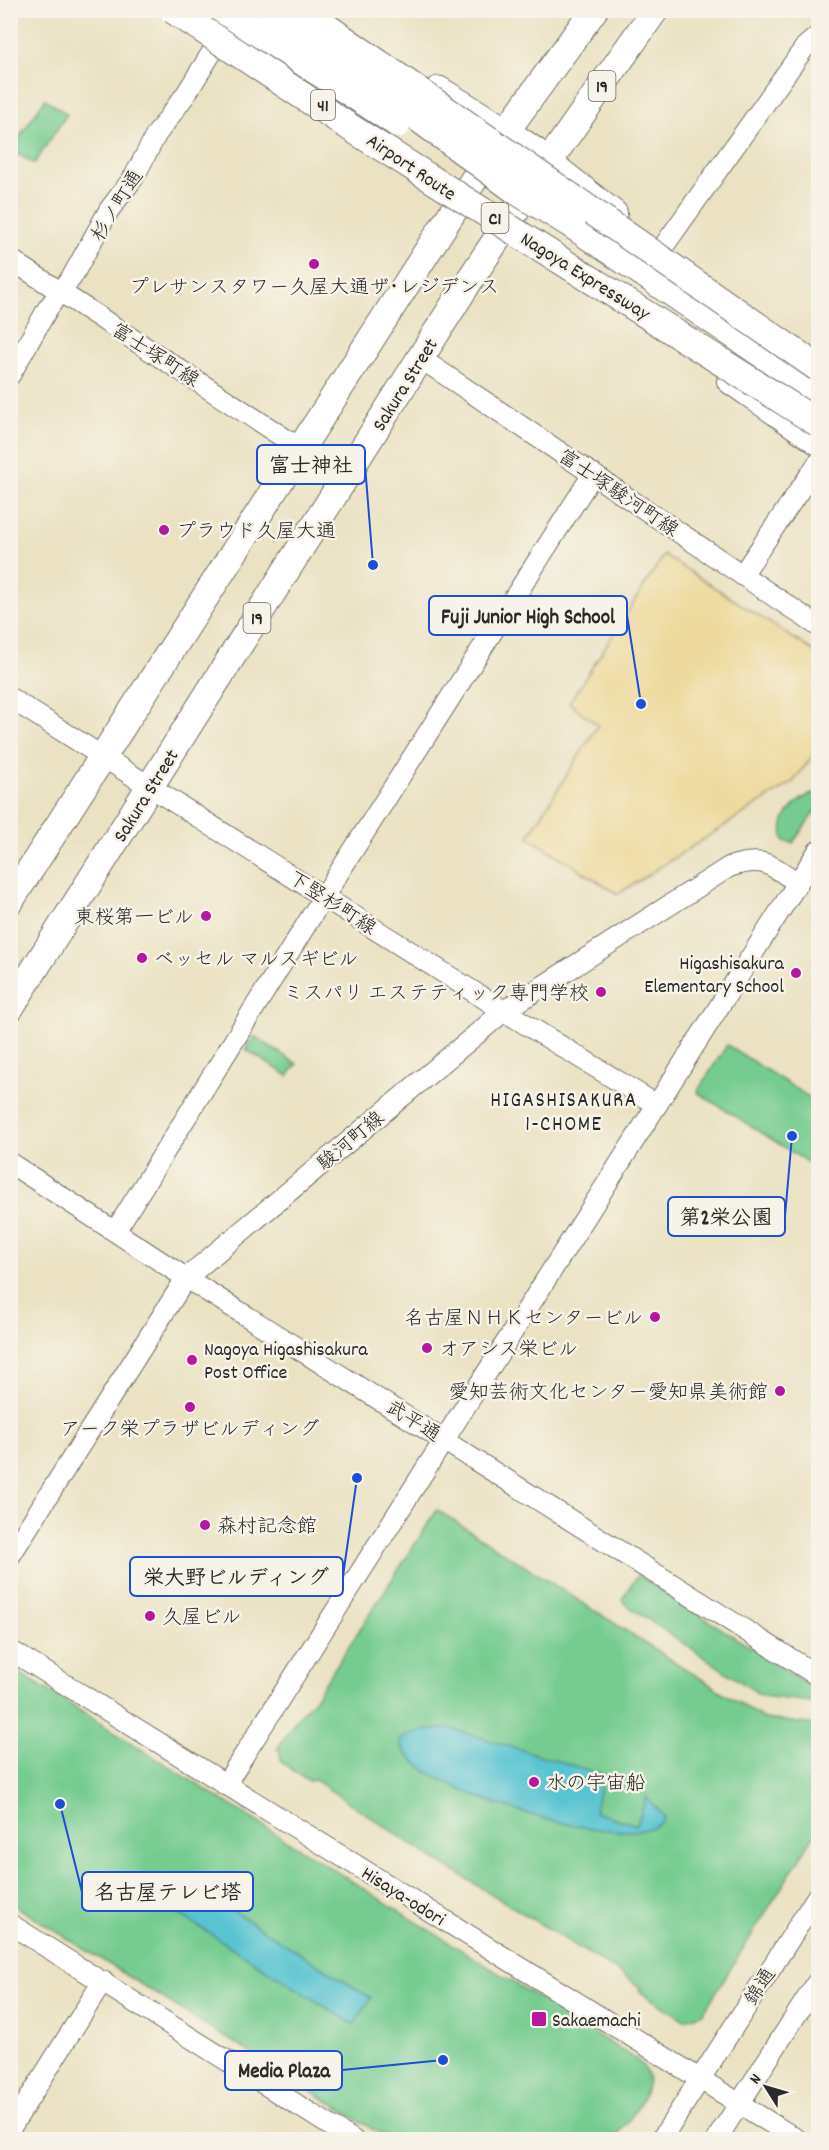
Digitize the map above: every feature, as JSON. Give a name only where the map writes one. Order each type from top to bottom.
[{"type":"highway","name":"Nagoya Expressway","points":[[172,10],[361,134],[819,423]]},
{"type":"highway","name":"Airport Route","points":[[184,10],[222,23],[503,228]]},
{"type":"highway","points":[[269,10],[518,192],[572,225],[819,392]]},
{"type":"highway","points":[[10,901],[461,199],[506,131],[594,10]]},
{"type":"highway","name":"Sakura Street","points":[[10,1008],[503,228],[655,10]]},
{"type":"highway","points":[[319,12],[549,161]]},
{"type":"highway","points":[[319,12],[819,368]]},
{"type":"highway","points":[[222,23],[488,182],[518,192]]},
{"type":"main road","points":[[549,161],[661,250],[819,360]]},
{"type":"main road","name":"Airport Route","points":[[503,228],[819,442]]},
{"type":"street","name":"杉ノ町通","points":[[10,375],[44,315],[87,253],[109,210],[134,177],[156,135],[186,94],[222,23]]},
{"type":"street","points":[[661,250],[805,47],[819,36]]},
{"type":"street","name":"富士塚町線","points":[[10,259],[301,449]]},
{"type":"street","name":"富士塚駿河町線","points":[[420,358],[819,626]]},
{"type":"street","points":[[742,575],[819,463]]},
{"type":"street","points":[[116,1230],[324,896],[593,474]]},
{"type":"street","name":"下竪杉町線","points":[[10,698],[504,1011],[657,1105]]},
{"type":"street","points":[[225,1785],[819,852]]},
{"type":"street","name":"駿河町線","points":[[10,1556],[186,1278],[504,1011],[729,867],[750,861],[771,865],[798,883]]},
{"type":"street","name":"武平通","points":[[10,1163],[116,1230],[186,1278],[819,1676]]},
{"type":"street","name":"Hisaya-odori","points":[[10,1650],[798,2139]]},
{"type":"street","name":"錦通","points":[[661,2139],[819,1895]]},
{"type":"street","points":[[10,1924],[352,2139]]},
{"type":"street","points":[[10,2128],[103,1981]]},
{"type":"street","points":[[716,2139],[819,1981]]},
{"type":"green space","points":[[45,99],[67,114],[34,164],[18,154],[11,165],[11,148]]},
{"type":"green space","points":[[812,793],[818,795],[818,807],[793,843],[784,841],[782,833],[788,812]]},
{"type":"green space","points":[[254,1036],[297,1064],[288,1076],[245,1049]]},
{"type":"green space","points":[[727,1045],[818,1103],[818,1169],[697,1092]]},
{"type":"green space","points":[[437,1510],[764,1719],[818,1725],[818,1829],[703,2013],[684,2020],[639,1991],[641,1988],[620,1973],[428,1855],[315,1780],[309,1781],[281,1762],[280,1751],[277,1749],[300,1714],[314,1700]]},
{"type":"green space","points":[[638,1575],[818,1691],[818,1703],[762,1696],[625,1604],[622,1599]]},
{"type":"green space","points":[[10,1667],[637,2060],[646,2071],[648,2079],[646,2088],[632,2116],[615,2139],[388,2139],[11,1903]]},
{"type":"sand","points":[[664,555],[818,654],[818,749],[793,782],[618,894],[528,837],[598,725],[569,703]]},
{"type":"water","points":[[453,1729],[604,1775],[594,1812],[637,1825],[646,1797],[664,1818],[647,1829],[616,1831],[574,1825],[528,1814],[482,1798],[442,1780],[413,1760],[400,1741],[418,1732]]},
{"type":"water","points":[[178,1876],[371,1998],[354,2025],[160,1902]]},
{"type":"place","name":"プレサンスタワー久屋大通ザ･レジデンス","points":[[314,264]]},
{"type":"place","name":"プラウド久屋大通","points":[[164,530]]},
{"type":"place","name":"富士神社","points":[[373,565]]},
{"type":"place","name":"Fuji Junior High School","points":[[641,704]]},
{"type":"place","name":"東桜第一ビル","points":[[206,916]]},
{"type":"place","name":"ベッセル マルスギビル","points":[[142,958]]},
{"type":"place","name":"Higashisakura Elementary School","points":[[796,973]]},
{"type":"place","name":"ミスパリ エステティック専門学校","points":[[601,992]]},
{"type":"place","name":"第2栄公園","points":[[792,1136]]},
{"type":"place","name":"名古屋ＮＨＫセンタービル","points":[[655,1317]]},
{"type":"place","name":"オアシス栄ビル","points":[[427,1348]]},
{"type":"place","name":"Nagoya Higashisakura Post Office","points":[[192,1360]]},
{"type":"place","name":"愛知芸術文化センター愛知県美術館","points":[[780,1391]]},
{"type":"place","name":"アーク栄プラザビルディング","points":[[190,1407]]},
{"type":"place","name":"栄大野ビルディング","points":[[357,1478]]},
{"type":"place","name":"森村記念館","points":[[205,1525]]},
{"type":"place","name":"久屋ビル","points":[[150,1616]]},
{"type":"place","name":"水の宇宙船","points":[[534,1782]]},
{"type":"place","name":"名古屋テレビ塔","points":[[60,1804]]},
{"type":"place","name":"Sakaemachi","points":[[539,2019]]},
{"type":"place","name":"Media Plaza","points":[[443,2060]]},
{"type":"district","name":"HIGASHISAKURA 1-CHOME","points":[[564,1111]]}]
